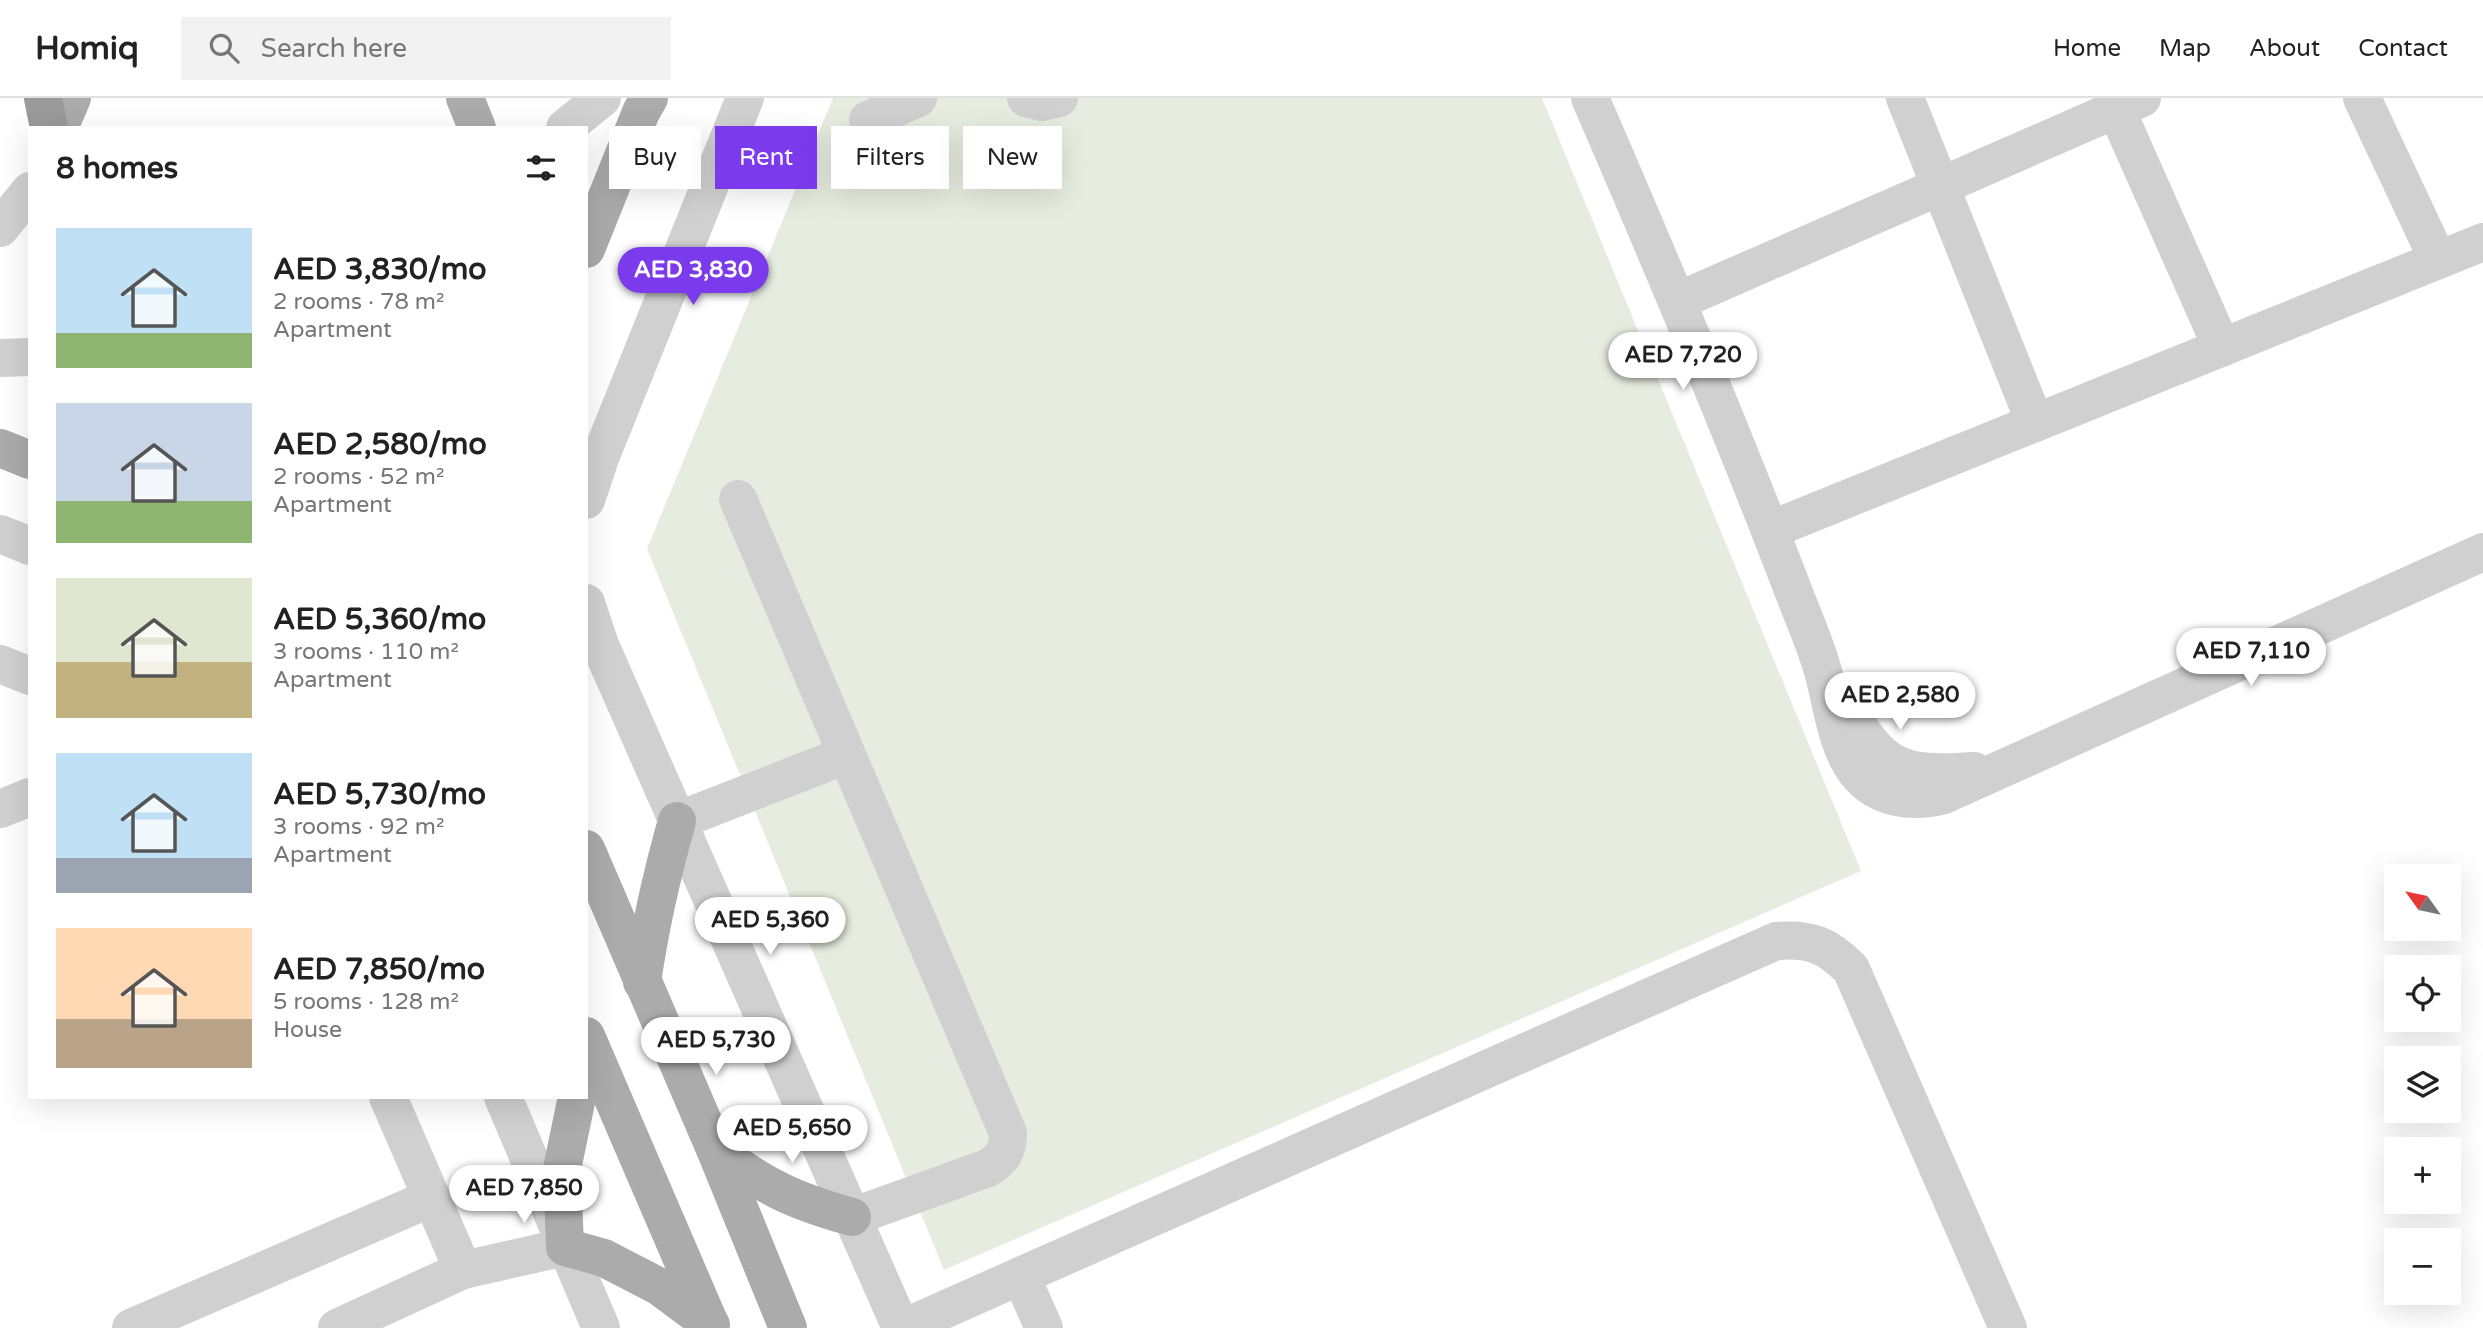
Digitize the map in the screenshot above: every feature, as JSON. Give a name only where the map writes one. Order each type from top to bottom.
[{"type":"highway","points":[[43,98],[49,126]]},
{"type":"main road","points":[[61,126],[72,98]]},
{"type":"main road","points":[[465,98],[476,126]]},
{"type":"main road","points":[[588,244],[649,98]]},
{"type":"main road","points":[[0,448],[28,459]]},
{"type":"main road","points":[[642,982],[659,887],[677,821]]},
{"type":"main road","points":[[588,854],[715,1149],[788,1328]]},
{"type":"main road","points":[[588,1044],[711,1327]]},
{"type":"main road","points":[[578,1099],[562,1169],[565,1247],[604,1258],[660,1287],[711,1327]]},
{"type":"main road","points":[[715,1149],[746,1173],[779,1192],[815,1207],[852,1217]]},
{"type":"street","points":[[567,126],[602,98]]},
{"type":"street","points":[[588,494],[600,458],[745,98]]},
{"type":"street","points":[[868,120],[918,98]]},
{"type":"street","points":[[1026,98],[1042,103],[1059,98]]},
{"type":"street","points":[[1590,98],[1678,301],[1770,530],[1822,666],[1847,757],[1858,773],[1872,786],[1898,797],[1926,799],[1944,794],[2483,552]]},
{"type":"street","points":[[1905,98],[2035,423]]},
{"type":"street","points":[[2362,98],[2438,260]]},
{"type":"street","points":[[1678,301],[2129,103],[2222,348]]},
{"type":"street","points":[[0,228],[28,193]]},
{"type":"street","points":[[1770,530],[2483,242]]},
{"type":"street","points":[[0,358],[28,357]]},
{"type":"street","points":[[738,499],[1004,1123],[1008,1144],[1004,1154],[988,1168],[852,1217]]},
{"type":"street","points":[[0,534],[28,545]]},
{"type":"street","points":[[588,609],[600,645],[902,1328],[1776,941],[1797,939],[1818,944],[1836,954],[1851,969],[2008,1328]]},
{"type":"street","points":[[0,664],[28,676]]},
{"type":"street","points":[[677,821],[846,755]]},
{"type":"street","points":[[0,808],[28,798]]},
{"type":"street","points":[[389,1099],[463,1270]]},
{"type":"street","points":[[504,1099],[601,1328]]},
{"type":"street","points":[[131,1328],[431,1198]]},
{"type":"street","points":[[337,1328],[463,1270],[565,1247]]},
{"type":"street","points":[[1021,1276],[1044,1328]]},
{"type":"shaded area","points":[[833,98],[1542,98],[1861,871],[944,1270],[647,549],[795,189],[817,189],[817,137]]}]
